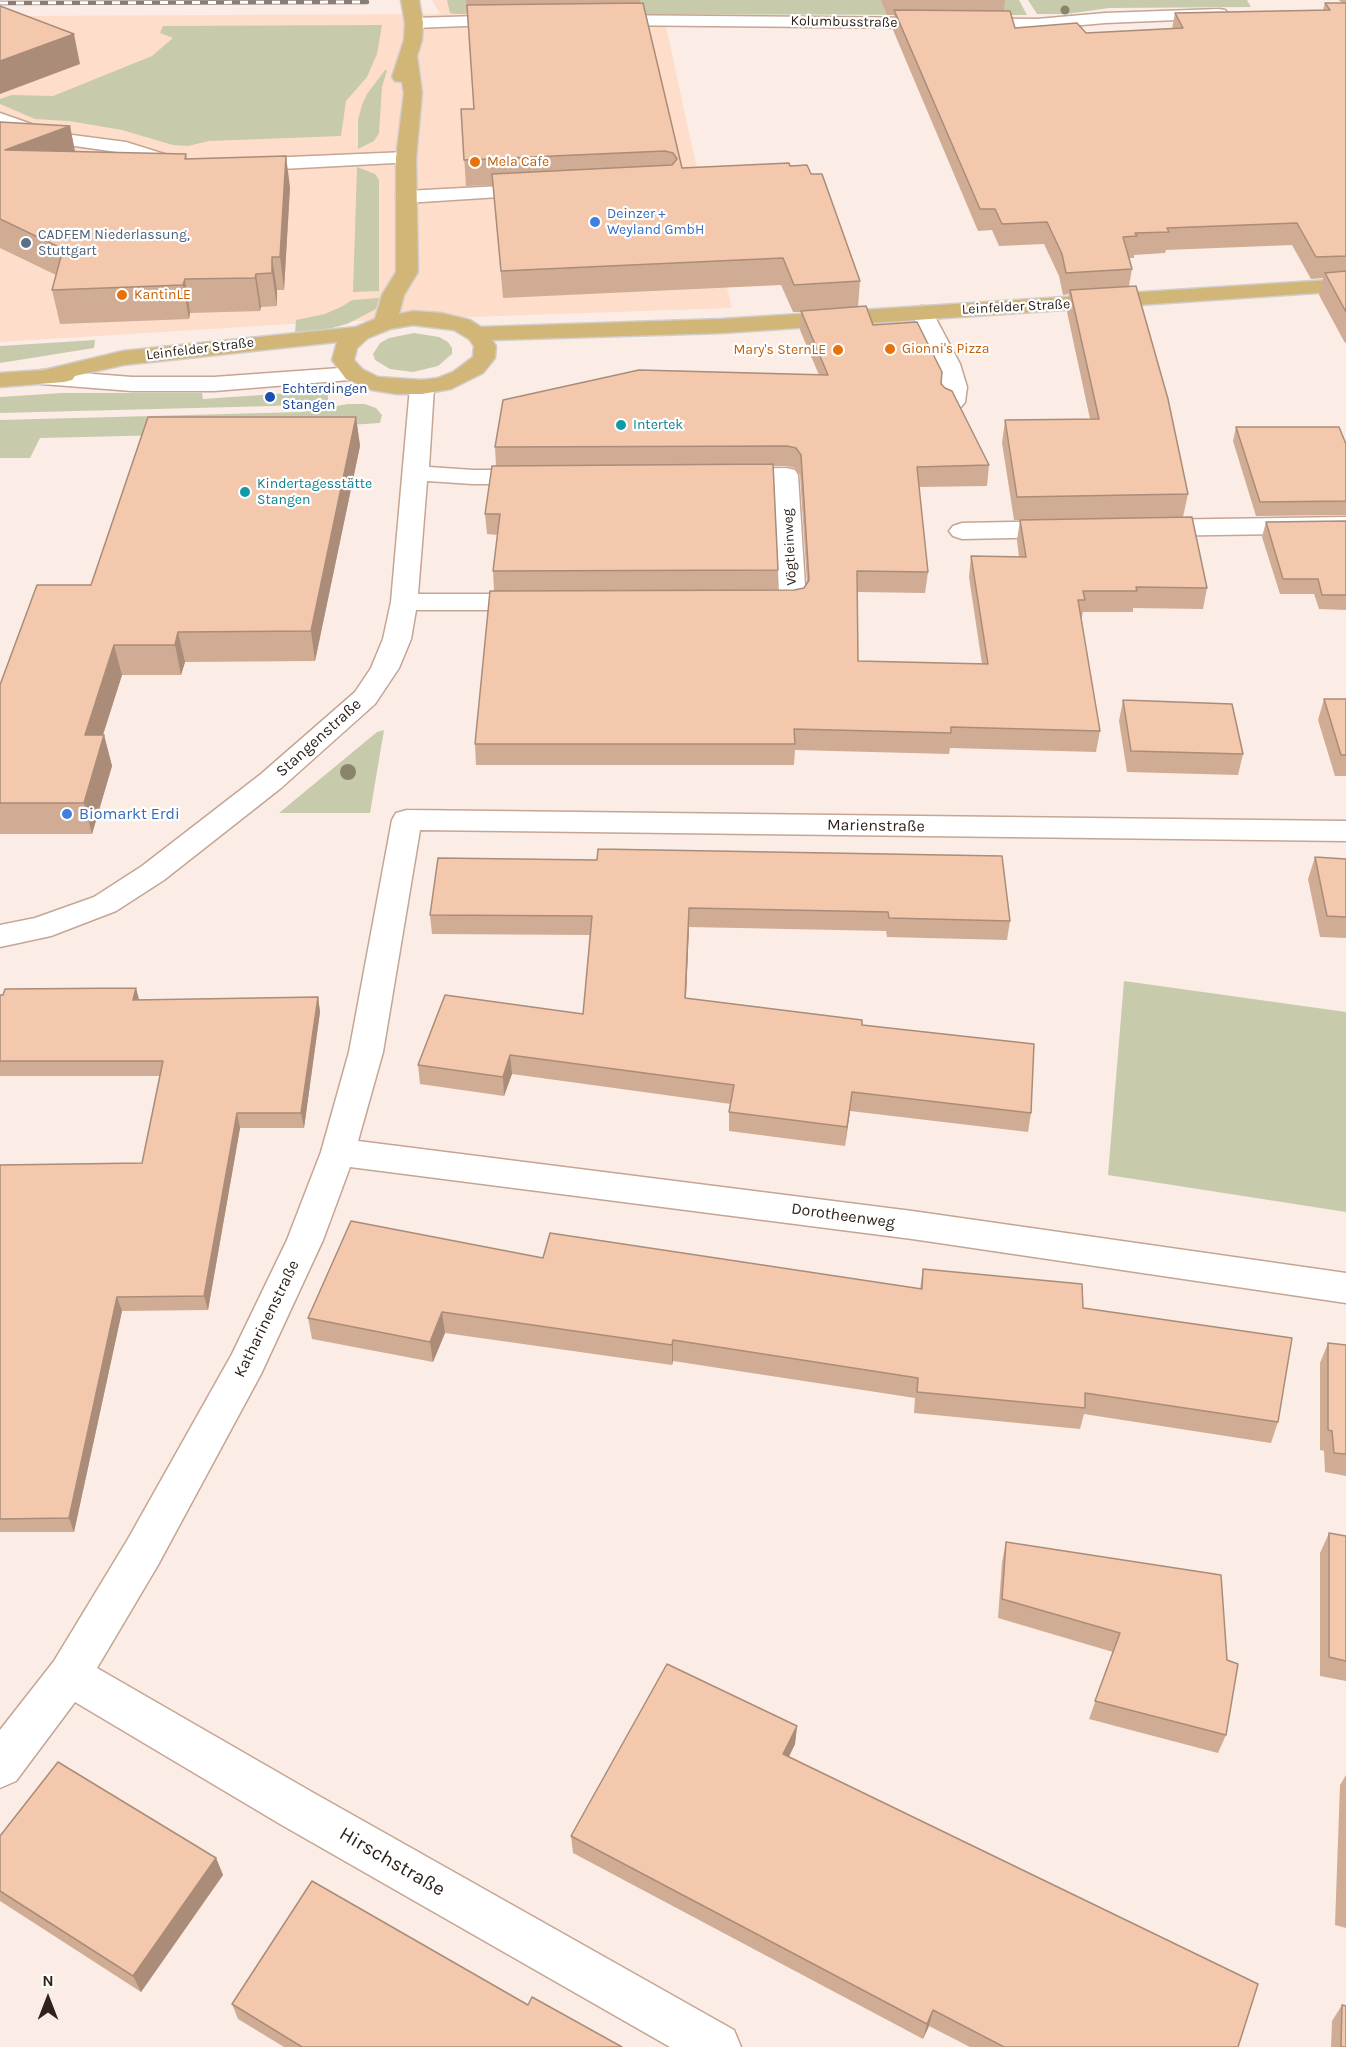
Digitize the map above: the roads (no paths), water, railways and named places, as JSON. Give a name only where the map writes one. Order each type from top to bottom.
[{"type":"main road","points":[[385,322],[393,295],[425,295],[406,197],[406,158],[413,93],[408,57],[414,23],[410,0]]},
{"type":"main road","name":"Leinfelder Straße","points":[[0,380],[42,377],[123,358],[360,333],[385,322],[413,318],[425,295],[462,325],[477,334],[722,326],[1346,285]]},
{"type":"main road","name":"Leinfelder Straße","points":[[536,353],[633,342],[722,326]]},
{"type":"main road","points":[[360,333],[346,346],[349,367],[372,383],[396,387],[443,384],[461,377],[494,357],[477,334]]},
{"type":"street","name":"Kolumbusstraße","points":[[591,20],[1037,24],[1160,15],[1242,14]]},
{"type":"street","points":[[414,23],[532,20]]},
{"type":"street","points":[[0,119],[54,138],[119,147],[182,168],[206,167]]},
{"type":"street","points":[[229,166],[406,158]]},
{"type":"street","points":[[406,197],[561,190]]},
{"type":"street","points":[[922,313],[951,370],[955,387],[953,402]]},
{"type":"street","points":[[42,377],[132,384],[214,384],[349,367]]},
{"type":"street","name":"Stangenstraße","points":[[0,936],[40,928],[105,904],[153,873],[220,823],[305,753],[365,698],[385,668],[397,639],[404,602],[422,387]]},
{"type":"street","points":[[416,473],[473,477],[554,477]]},
{"type":"street","name":"Vögtleinweg","points":[[705,476],[786,475],[793,601],[734,601]]},
{"type":"street","points":[[1128,528],[1346,525]]},
{"type":"street","points":[[962,531],[1080,529]]},
{"type":"street","points":[[404,602],[557,602]]},
{"type":"street","name":"Marienstraße","points":[[407,820],[1346,831]]},
{"type":"street","name":"Katharinenstraße","points":[[0,1766],[69,1675],[144,1552],[248,1363],[305,1240],[338,1152],[366,1052],[407,820]]},
{"type":"street","name":"Dorotheenweg","points":[[338,1152],[900,1223],[1346,1288]]},
{"type":"street","name":"Hirschstraße","points":[[69,1675],[296,1808],[717,2047]]},
{"type":"railway","points":[[0,3],[367,2]]},
{"type":"place","name":"Mela Cafe","points":[[475,162]]},
{"type":"place","name":"Deinzer + Weyland GmbH","points":[[595,222]]},
{"type":"place","name":"CADFEM Niederlassung, Stuttgart","points":[[26,243]]},
{"type":"place","name":"KantinLE","points":[[122,295]]},
{"type":"place","name":"Gionni's Pizza","points":[[890,349]]},
{"type":"place","name":"Mary's SternLE","points":[[838,350]]},
{"type":"place","name":"Echterdingen Stangen","points":[[270,397]]},
{"type":"place","name":"Intertek","points":[[621,425]]},
{"type":"place","name":"Kindertagesstätte Stangen","points":[[245,492]]},
{"type":"place","name":"Biomarkt Erdi","points":[[67,814]]}]
